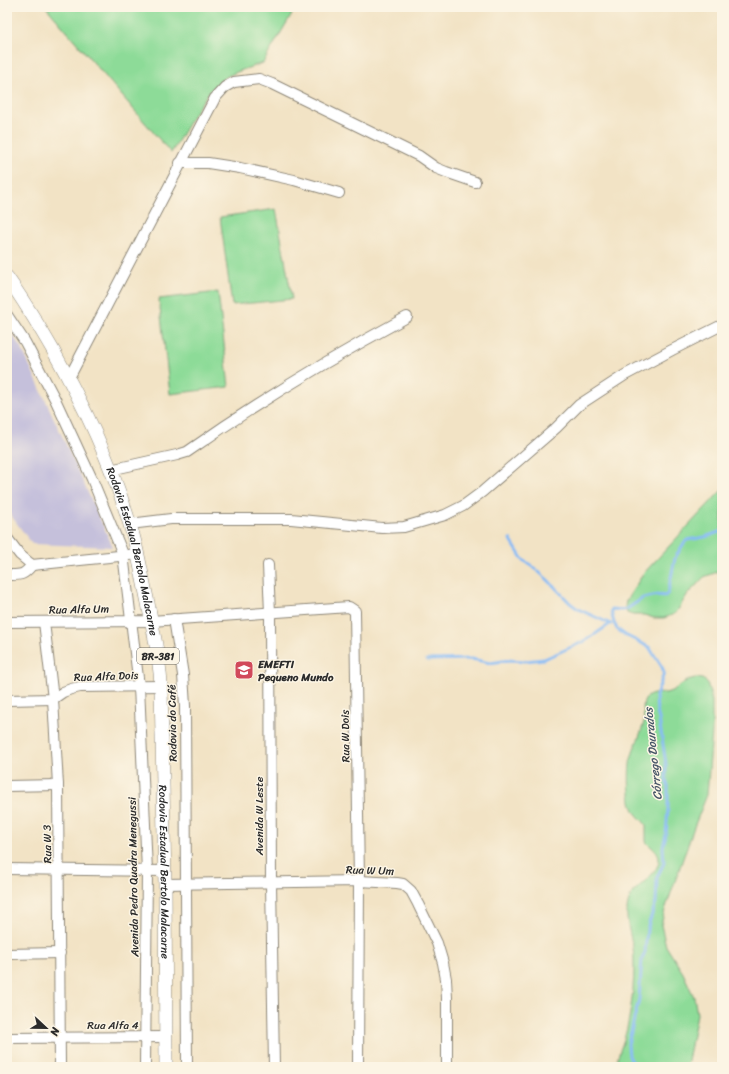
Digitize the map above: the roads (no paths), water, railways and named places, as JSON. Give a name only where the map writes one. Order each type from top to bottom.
[{"type":"main road","name":"Rodovia Estadual Bertolo Malacarne","points":[[7,277],[36,322],[68,378],[98,439],[130,524],[138,554],[160,667],[165,884],[166,1067]]},
{"type":"street","points":[[68,378],[215,98],[224,88],[234,82],[259,78],[419,156],[436,168],[475,182]]},
{"type":"street","points":[[180,163],[208,163],[240,168],[294,180],[339,193]]},
{"type":"street","name":"Avenida Pedro Quadra Menegussi","points":[[7,315],[25,342],[55,399],[92,479],[123,554],[139,686],[147,871],[145,1067]]},
{"type":"street","points":[[110,470],[187,452],[270,396],[344,351],[407,317]]},
{"type":"street","points":[[130,524],[171,519],[291,519],[382,528],[404,527],[445,515],[463,506],[482,492],[556,428],[579,406],[625,375],[722,325]]},
{"type":"street","points":[[7,538],[20,555],[32,565]]},
{"type":"street","points":[[7,575],[25,574],[32,565],[123,554],[138,554]]},
{"type":"street","name":"Avenida W Leste","points":[[268,565],[270,613],[271,882],[274,1067]]},
{"type":"street","name":"Rua W Dois","points":[[151,621],[349,607],[355,611],[359,881],[358,1067]]},
{"type":"street","name":"Rodovia do Café","points":[[174,619],[183,675],[185,706],[187,1067]]},
{"type":"street","name":"Rua Alfa Um","points":[[7,622],[151,621]]},
{"type":"street","name":"Rua W 3","points":[[44,622],[53,699],[58,785],[60,868],[60,1067]]},
{"type":"street","name":"Rua Alfa Dois","points":[[53,699],[70,688],[161,686]]},
{"type":"street","points":[[7,700],[53,699]]},
{"type":"street","points":[[7,786],[58,785]]},
{"type":"street","points":[[7,869],[60,868],[147,871],[164,870]]},
{"type":"street","name":"Rua W Um","points":[[165,884],[359,881],[397,883],[408,887],[438,943],[446,979],[447,1067]]},
{"type":"street","points":[[7,954],[60,953]]},
{"type":"street","name":"Rua Alfa 4","points":[[7,1038],[166,1037]]},
{"type":"waterway","name":"Córrego Dourados","points":[[638,1067],[629,1056],[628,1044],[639,999],[642,959],[645,952],[647,929],[656,902],[657,877],[664,863],[663,847],[666,834],[668,808],[666,764],[657,712],[656,696],[664,673],[662,667],[649,647],[625,635],[617,629],[611,611],[612,609],[627,609],[643,598],[658,595],[665,596],[668,593],[675,558],[684,543],[687,540],[705,537],[722,531]]},
{"type":"waterway","points":[[510,539],[523,560],[548,580],[570,603],[578,609],[611,624]]},
{"type":"waterway","points":[[427,660],[472,659],[490,663],[509,660],[525,661],[544,659],[585,641],[610,624]]},
{"type":"place","name":"EMEFTI Pequeno Mundo","points":[[244,670]]}]
